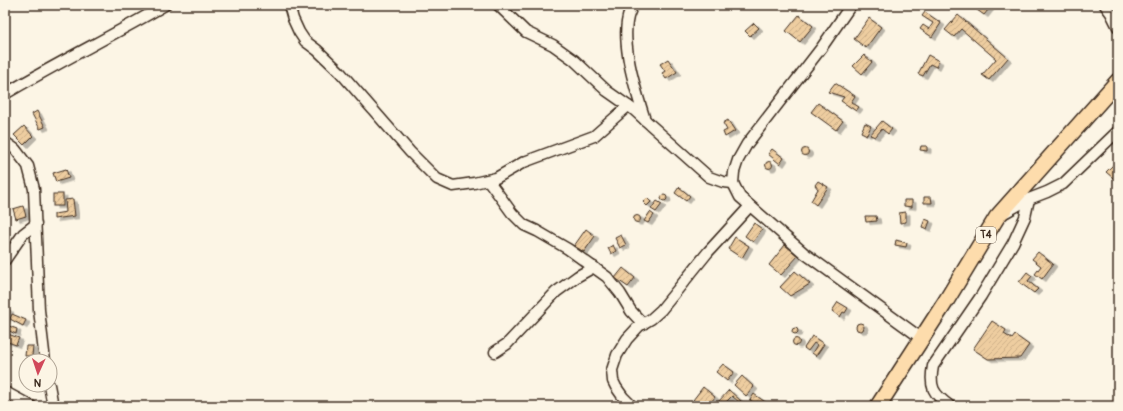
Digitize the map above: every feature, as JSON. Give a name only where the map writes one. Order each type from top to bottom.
[{"type":"highway","name":"T4","points":[[878,406],[946,301],[997,217],[1118,81]]},
{"type":"street","points":[[5,94],[164,5]]},
{"type":"street","points":[[289,5],[293,19],[306,42],[340,72],[410,152],[437,178],[453,186],[474,184],[496,178],[524,162],[594,136],[628,106]]},
{"type":"street","points":[[498,5],[526,32],[553,45],[574,60],[607,91],[645,120],[709,178],[733,183]]},
{"type":"street","points":[[633,5],[628,17],[627,35],[629,60],[645,120]]},
{"type":"street","points":[[851,5],[822,47],[747,144],[738,160],[734,172],[733,183],[740,197],[804,253],[921,338]]},
{"type":"street","points":[[1105,5],[1118,27]]},
{"type":"street","points":[[997,217],[1029,199],[1063,184],[1118,131]]},
{"type":"street","points":[[5,142],[15,149],[28,166],[34,189],[39,310],[45,353]]},
{"type":"street","points":[[488,180],[512,213],[524,225],[568,249],[607,278],[620,293],[631,311],[643,324]]},
{"type":"street","points":[[950,406],[936,395],[932,387],[931,378],[933,366],[981,296],[1013,243],[1025,218],[1029,199]]},
{"type":"street","points":[[632,406],[616,387],[613,381],[612,370],[617,355],[627,339],[638,326],[651,319],[661,310],[708,252],[750,206]]},
{"type":"street","points":[[5,260],[23,234],[36,224]]},
{"type":"street","points":[[495,352],[507,344],[556,292],[578,276],[594,267]]},
{"type":"street","points":[[5,392],[31,406]]},
{"type":"street","points":[[51,393],[53,406]]},
{"type":"building","points":[[974,5],[992,5],[984,15],[973,7]]},
{"type":"building","points":[[925,12],[941,23],[932,37],[920,29],[923,25],[929,29],[933,23],[922,16]]},
{"type":"building","points":[[799,15],[813,26],[800,42],[786,31]]},
{"type":"building","points":[[958,15],[1008,58],[989,80],[982,75],[996,59],[961,29],[954,37],[945,30]]},
{"type":"building","points":[[869,18],[881,27],[866,48],[854,39]]},
{"type":"building","points":[[754,23],[759,28],[750,36],[745,31]]},
{"type":"building","points":[[864,55],[872,62],[862,74],[853,66]]},
{"type":"building","points":[[928,55],[939,61],[936,67],[930,64],[923,76],[918,74]]},
{"type":"building","points":[[668,59],[677,72],[666,79],[662,73],[665,71],[660,64]]},
{"type":"building","points":[[835,83],[855,96],[851,102],[859,107],[856,111],[841,101],[844,97],[828,92]]},
{"type":"building","points":[[818,103],[843,121],[836,130],[811,112]]},
{"type":"building","points":[[37,111],[45,127],[40,129],[32,114]]},
{"type":"building","points":[[728,120],[735,131],[725,137],[723,132],[727,130],[723,123]]},
{"type":"building","points":[[882,121],[892,129],[888,134],[882,129],[875,137],[870,135]]},
{"type":"building","points":[[865,123],[871,126],[867,135],[861,132]]},
{"type":"building","points":[[24,126],[33,136],[24,145],[14,135]]},
{"type":"building","points":[[921,146],[927,146],[927,151],[920,150]]},
{"type":"building","points":[[805,148],[808,149],[808,155],[805,156],[802,155],[801,152],[802,149]]},
{"type":"building","points":[[772,149],[784,158],[780,164],[768,154]]},
{"type":"building","points":[[769,161],[772,162],[772,168],[769,169],[766,168],[765,165],[766,162]]},
{"type":"building","points":[[1114,164],[1118,168],[1118,173],[1113,178],[1106,172]]},
{"type":"building","points":[[66,169],[69,178],[56,182],[53,173]]},
{"type":"building","points":[[818,181],[828,187],[816,205],[811,201],[818,189],[815,185]]},
{"type":"building","points":[[679,187],[690,196],[686,201],[675,193]]},
{"type":"building","points":[[53,194],[63,194],[63,206],[53,206]]},
{"type":"building","points":[[664,195],[667,198],[664,201],[661,198]]},
{"type":"building","points":[[924,197],[931,197],[932,203],[924,203]]},
{"type":"building","points":[[647,198],[651,202],[647,206],[643,202]]},
{"type":"building","points":[[73,199],[75,216],[54,219],[54,214],[66,212],[65,200]]},
{"type":"building","points":[[904,200],[912,200],[912,207],[904,206]]},
{"type":"building","points":[[657,201],[662,204],[656,212],[651,209]]},
{"type":"building","points":[[23,206],[26,216],[16,219],[13,209]]},
{"type":"building","points":[[650,212],[654,215],[648,223],[644,221]]},
{"type":"building","points":[[906,212],[906,222],[900,223],[899,213]]},
{"type":"building","points":[[637,215],[640,216],[640,222],[637,223],[634,222],[633,219],[634,216]]},
{"type":"building","points":[[865,216],[876,216],[877,221],[866,222]]},
{"type":"building","points":[[925,219],[930,221],[927,229],[922,227]]},
{"type":"building","points":[[754,223],[762,229],[753,242],[745,236]]},
{"type":"building","points":[[586,229],[595,236],[584,252],[574,246]]},
{"type":"building","points":[[621,235],[626,245],[620,248],[615,238]]},
{"type":"building","points":[[735,237],[749,246],[742,258],[728,249]]},
{"type":"building","points":[[896,240],[907,243],[906,247],[895,245]]},
{"type":"building","points":[[613,245],[616,251],[611,254],[608,248]]},
{"type":"building","points":[[785,245],[798,256],[781,275],[769,265]]},
{"type":"building","points":[[1038,252],[1053,264],[1042,279],[1035,274],[1041,266],[1032,259]]},
{"type":"building","points":[[623,268],[635,278],[628,287],[615,278]]},
{"type":"building","points":[[795,271],[810,284],[790,296],[780,287]]},
{"type":"building","points":[[1027,272],[1032,276],[1028,281],[1038,289],[1034,293],[1019,282]]},
{"type":"building","points":[[838,302],[848,308],[840,317],[832,311]]},
{"type":"building","points":[[5,308],[10,310],[5,322]]},
{"type":"building","points":[[12,314],[26,320],[23,326],[10,319]]},
{"type":"building","points":[[992,321],[1006,330],[1004,334],[1012,339],[1015,335],[1029,345],[1020,358],[988,359],[973,349]]},
{"type":"building","points":[[860,323],[863,324],[863,330],[860,331],[857,330],[856,327],[857,324]]},
{"type":"building","points":[[9,326],[17,329],[16,334],[7,330]]},
{"type":"building","points":[[795,328],[798,331],[795,334],[792,331]]},
{"type":"building","points":[[5,333],[19,338],[16,345],[5,341]]},
{"type":"building","points":[[812,336],[824,344],[816,356],[812,353],[817,345],[814,343],[808,351],[804,348]]},
{"type":"building","points":[[796,339],[799,342],[796,345],[793,342]]},
{"type":"building","points":[[26,346],[33,346],[32,353],[25,353]]},
{"type":"building","points":[[723,364],[734,372],[727,381],[716,372]]},
{"type":"building","points":[[742,376],[754,387],[746,396],[734,385]]},
{"type":"building","points":[[703,387],[715,397],[708,406],[701,406],[693,400]]},
{"type":"building","points":[[729,390],[741,401],[740,403],[732,396],[725,403],[718,402]]},
{"type":"building","points":[[754,394],[768,404],[766,406],[759,406],[750,400]]}]
